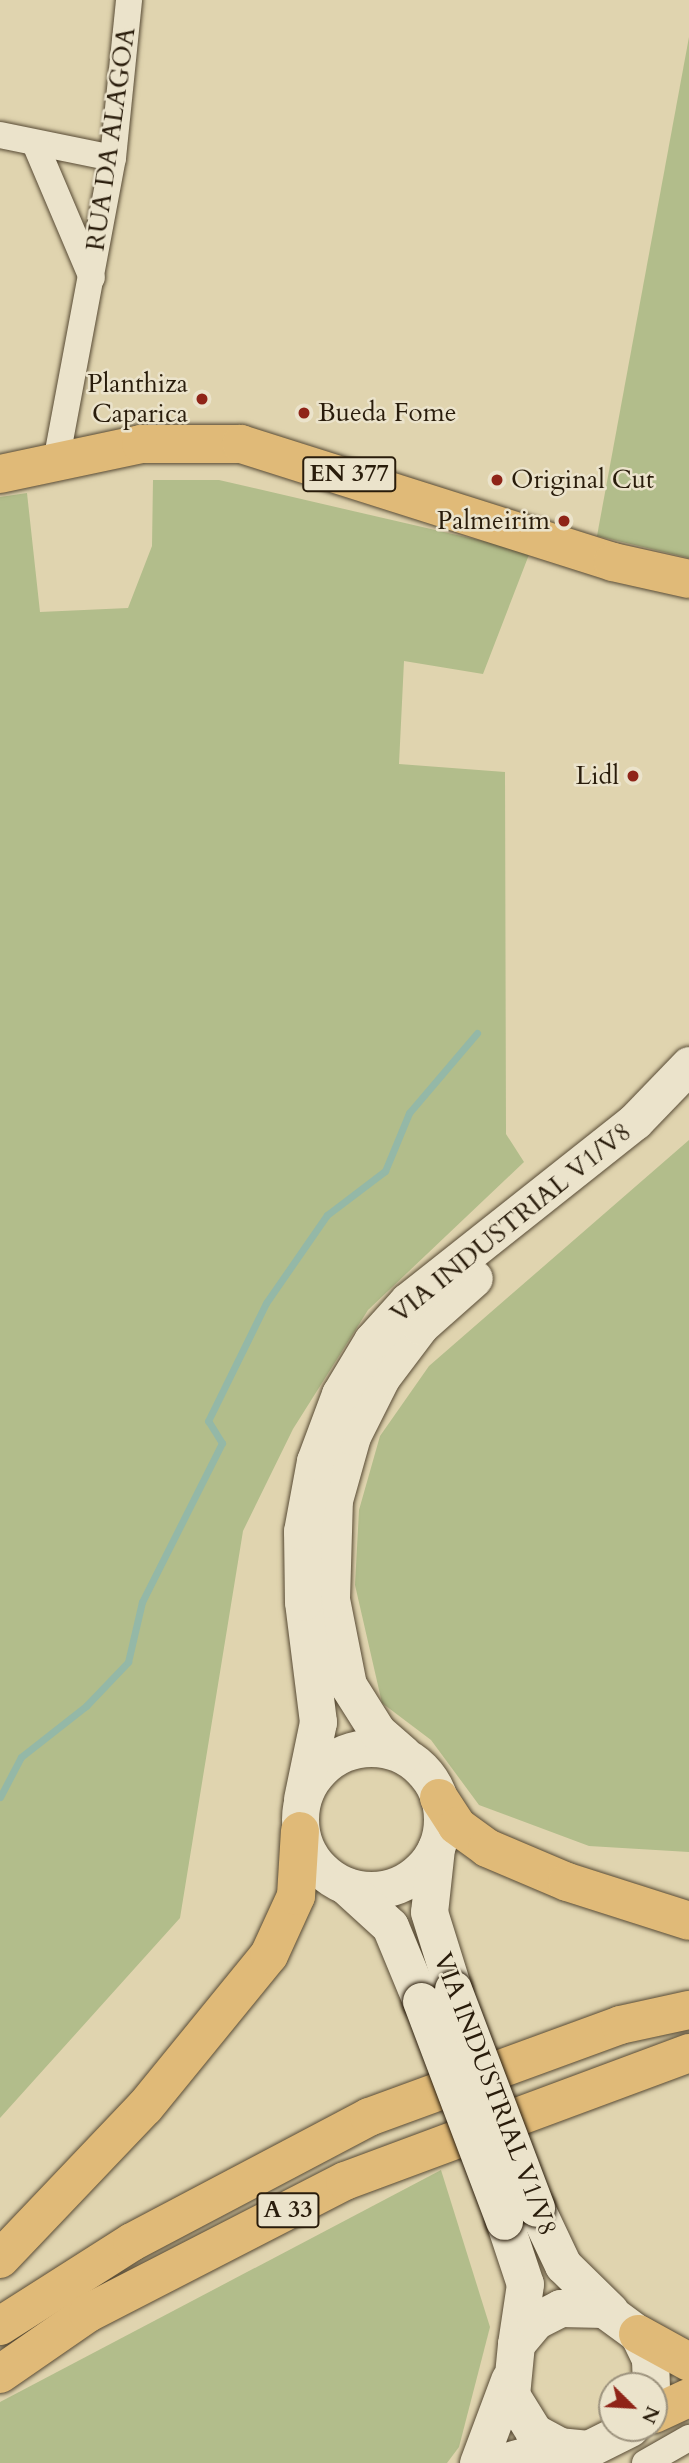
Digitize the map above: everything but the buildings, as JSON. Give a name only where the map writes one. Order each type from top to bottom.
[{"type":"main road","name":"EN 377","points":[[0,474],[175,440],[241,444],[613,562],[689,579]]},
{"type":"main road","name":"VIA INDUSTRIAL V1/V8","points":[[301,1815],[318,1722],[303,1602],[302,1531],[315,1461],[340,1394],[372,1341],[408,1301],[635,1121],[689,1065]]},
{"type":"main road","name":"VIA INDUSTRIAL V1/V8","points":[[403,1754],[353,1696],[331,1599],[334,1500],[352,1436],[381,1378],[420,1326],[689,1102]]},
{"type":"main road","points":[[0,2259],[137,2117],[269,1955],[296,1896],[301,1815],[320,1768],[350,1750],[403,1754],[426,1772],[457,1826],[487,1848],[567,1882],[689,1921]]},
{"type":"main road","points":[[301,1815],[311,1859],[346,1886],[377,1890],[406,1881],[436,1848],[439,1798]]},
{"type":"main road","name":"VIA INDUSTRIAL V1/V8","points":[[436,1848],[429,1912],[437,1995]]},
{"type":"main road","name":"VIA INDUSTRIAL V1/V8","points":[[346,1886],[390,1926],[437,1995],[520,2215],[525,2284],[509,2380]]},
{"type":"main road","name":"A 33","points":[[0,2326],[132,2242],[369,2117],[620,2025],[689,2010]]},
{"type":"main road","name":"A 33","points":[[0,2374],[88,2313],[345,2181],[595,2083],[689,2053]]},
{"type":"main road","points":[[595,2083],[689,2066]]},
{"type":"main road","name":"VIA INDUSTRIAL V1/V8","points":[[520,2215],[577,2284],[627,2325]]},
{"type":"main road","points":[[516,2344],[535,2321],[560,2308],[590,2306],[689,2362]]},
{"type":"main road","points":[[627,2325],[650,2359],[651,2372]]},
{"type":"main road","points":[[509,2380],[524,2422],[560,2446]]},
{"type":"main road","points":[[478,2463],[509,2380]]},
{"type":"main road","points":[[668,2412],[689,2398]]},
{"type":"main road","points":[[499,2463],[560,2446],[588,2449],[610,2442]]},
{"type":"street","name":"RUA DA ALAGOA","points":[[55,463],[113,158],[129,0]]},
{"type":"street","points":[[0,135],[36,146],[113,158]]},
{"type":"street","name":"RUA DA ALAGOA","points":[[36,146],[92,278]]},
{"type":"street","points":[[668,2436],[689,2438]]},
{"type":"green space","points":[[689,37],[689,558],[597,536]]},
{"type":"green space","points":[[153,480],[219,480],[530,552],[483,674],[404,661],[399,764],[505,772],[506,1134],[524,1162],[368,1310],[293,1429],[243,1531],[180,1918],[0,2118],[0,497],[27,493],[40,612],[128,608],[152,546]]},
{"type":"green space","points":[[689,1140],[689,1852],[589,1846],[479,1805],[431,1740],[382,1703],[355,1585],[359,1510],[380,1436],[429,1366]]},
{"type":"green space","points":[[441,2170],[490,2327],[459,2447],[447,2463],[0,2463],[0,2402]]},
{"type":"waterway","points":[[0,1797],[21,1757],[86,1706],[128,1662],[142,1602],[222,1443],[208,1421],[266,1303],[327,1215],[385,1171],[409,1113],[477,1033]]},
{"type":"place","name":"Planthiza Caparica","points":[[202,399]]},
{"type":"place","name":"Bueda Fome","points":[[304,413]]},
{"type":"place","name":"Original Cut","points":[[497,480]]},
{"type":"place","name":"Palmeirim","points":[[564,521]]},
{"type":"place","name":"Lidl","points":[[633,776]]}]
